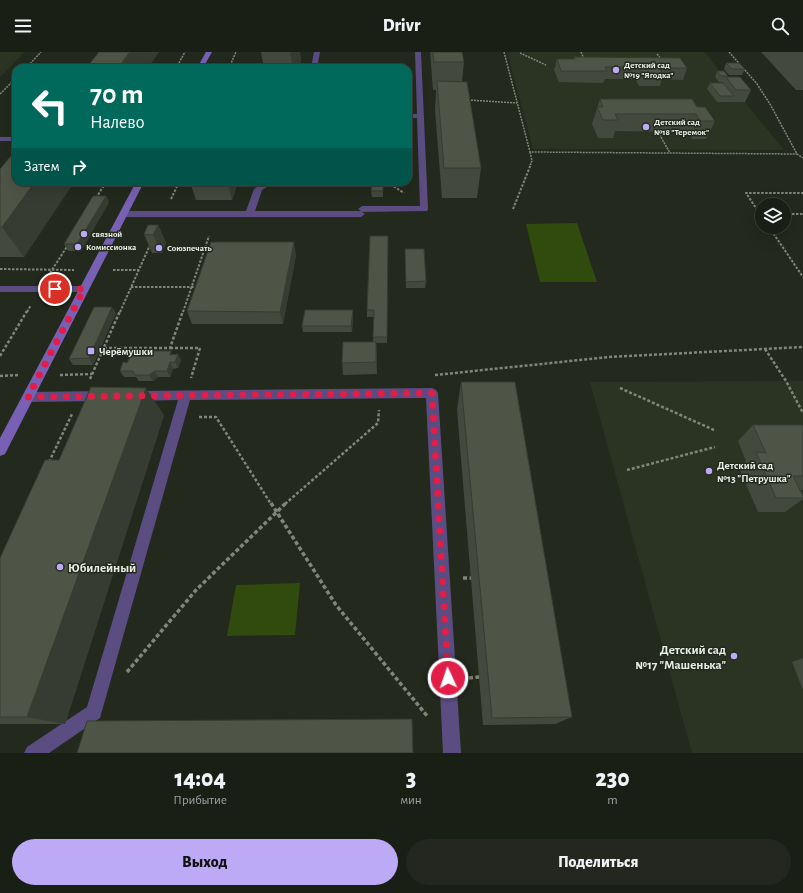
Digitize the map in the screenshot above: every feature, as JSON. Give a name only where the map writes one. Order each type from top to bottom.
[{"type":"main road","points":[[202,64],[209,52]]},
{"type":"main road","points":[[0,450],[138,186]]},
{"type":"street","points":[[315,64],[317,52]]},
{"type":"street","points":[[123,214],[250,214],[362,212],[424,209],[418,52]]},
{"type":"street","points":[[412,116],[420,116]]},
{"type":"street","points":[[0,139],[12,139]]},
{"type":"street","points":[[250,214],[258,188],[263,186]]},
{"type":"street","points":[[0,289],[84,289]]},
{"type":"street","points":[[126,396],[432,393],[452,750]]},
{"type":"street","points":[[33,753],[94,712],[186,395]]},
{"type":"street","points":[[28,397],[111,396]]},
{"type":"path","points":[[30,64],[41,52]]},
{"type":"path","points":[[178,64],[185,52]]},
{"type":"path","points":[[231,64],[236,52]]},
{"type":"path","points":[[504,52],[532,162],[513,209]]},
{"type":"path","points":[[581,52],[586,64]]},
{"type":"path","points":[[729,52],[757,84],[770,104],[797,154],[803,158]]},
{"type":"path","points":[[520,53],[546,65]]},
{"type":"path","points":[[657,54],[664,64]]},
{"type":"path","points":[[0,94],[12,82]]},
{"type":"path","points":[[464,100],[517,103]]},
{"type":"path","points":[[658,132],[670,153]]},
{"type":"path","points":[[530,152],[797,154]]},
{"type":"path","points":[[94,202],[104,186]]},
{"type":"path","points":[[47,466],[104,348],[176,186]]},
{"type":"path","points":[[755,206],[746,193],[803,193]]},
{"type":"path","points":[[791,214],[803,214]]},
{"type":"path","points":[[774,234],[803,277]]},
{"type":"path","points":[[170,348],[209,236]]},
{"type":"path","points":[[0,356],[69,243]]},
{"type":"path","points":[[0,269],[138,270]]},
{"type":"path","points":[[131,287],[205,287]]},
{"type":"path","points":[[432,393],[436,374],[609,357],[803,347]]},
{"type":"path","points":[[104,348],[200,348],[186,395]]},
{"type":"path","points":[[765,349],[786,381],[803,413]]},
{"type":"path","points":[[620,388],[714,430]]},
{"type":"path","points":[[124,676],[196,590],[276,511],[378,423],[379,393]]},
{"type":"path","points":[[180,418],[216,417],[336,605],[452,750]]},
{"type":"path","points":[[627,470],[715,447]]},
{"type":"shaded area","points":[[0,52],[25,52],[12,64],[0,77]]},
{"type":"shaded area","name":"Детский сад №18 \"Теремок\"","points":[[507,52],[705,52],[732,87],[708,89],[717,102],[745,102],[784,150],[533,149]]},
{"type":"shaded area","points":[[803,381],[803,753],[692,753],[590,382]]},
{"type":"green space","points":[[577,223],[597,282],[540,282],[526,224]]},
{"type":"green space","points":[[300,583],[295,635],[227,636],[236,585]]},
{"type":"building","points":[[99,52],[130,52],[121,64],[89,64]]},
{"type":"building","points":[[433,52],[462,52],[464,62],[434,62]]},
{"type":"building","points":[[574,57],[680,58],[687,68],[659,68],[664,75],[643,75],[638,67],[605,67],[607,71],[561,71],[557,59],[575,59]]},
{"type":"building","points":[[726,63],[739,63],[745,69],[732,69]]},
{"type":"building","points":[[717,71],[724,71],[728,76],[721,76]]},
{"type":"building","points":[[726,77],[740,77],[751,90],[736,90]]},
{"type":"building","points":[[437,81],[467,82],[481,168],[444,168]]},
{"type":"building","points":[[710,83],[723,83],[734,96],[720,96]]},
{"type":"building","points":[[600,99],[692,99],[697,107],[705,107],[715,121],[700,121],[696,114],[615,114],[618,120],[603,120],[597,107],[603,107]]},
{"type":"building","points":[[12,155],[12,186],[32,186],[2,227],[0,227],[0,169]]},
{"type":"building","points":[[372,186],[383,186],[383,191],[371,191]]},
{"type":"building","points":[[93,196],[106,196],[77,244],[64,244]]},
{"type":"building","points":[[148,225],[158,225],[153,235],[144,234]]},
{"type":"building","points":[[370,236],[388,236],[387,337],[373,337],[374,310],[367,310]]},
{"type":"building","points":[[211,242],[294,242],[280,312],[187,311]]},
{"type":"building","points":[[405,249],[424,249],[426,281],[406,282]]},
{"type":"building","points":[[94,307],[112,307],[89,358],[69,359]]},
{"type":"building","points":[[305,310],[353,310],[351,326],[302,326]]},
{"type":"building","points":[[343,342],[376,342],[376,362],[342,363]]},
{"type":"building","points":[[137,351],[171,351],[170,355],[178,354],[175,362],[170,362],[167,371],[155,371],[149,375],[135,375],[133,371],[120,371],[123,362],[127,363],[131,355],[136,355]]},
{"type":"building","points":[[461,382],[515,382],[572,717],[492,718]]},
{"type":"building","points":[[91,387],[146,388],[27,717],[0,717],[0,558],[45,460],[59,460]]},
{"type":"building","points":[[753,425],[803,425],[803,476],[793,476],[803,498],[776,498],[756,452],[766,453]]},
{"type":"building","points":[[412,719],[413,753],[77,753],[87,721]]},
{"type":"place","name":"Детский сад №19 \"Ягодка\"","points":[[616,70]]},
{"type":"place","name":"Детский сад №18 \"Теремок\"","points":[[646,127]]},
{"type":"place","name":"связной","points":[[84,234]]},
{"type":"place","name":"Комиссионка","points":[[78,247]]},
{"type":"place","name":"Союзпечать","points":[[159,248]]},
{"type":"place","name":"Черёмушки","points":[[91,351]]},
{"type":"place","name":"Детский сад №13 \"Петрушка\"","points":[[709,471]]},
{"type":"place","name":"Юбилейный","points":[[60,567]]},
{"type":"place","name":"Детский сад №17 \"Машенька\"","points":[[734,656]]},
{"type":"route","points":[[55,289],[84,289],[28,397],[432,393],[448,678]]}]
